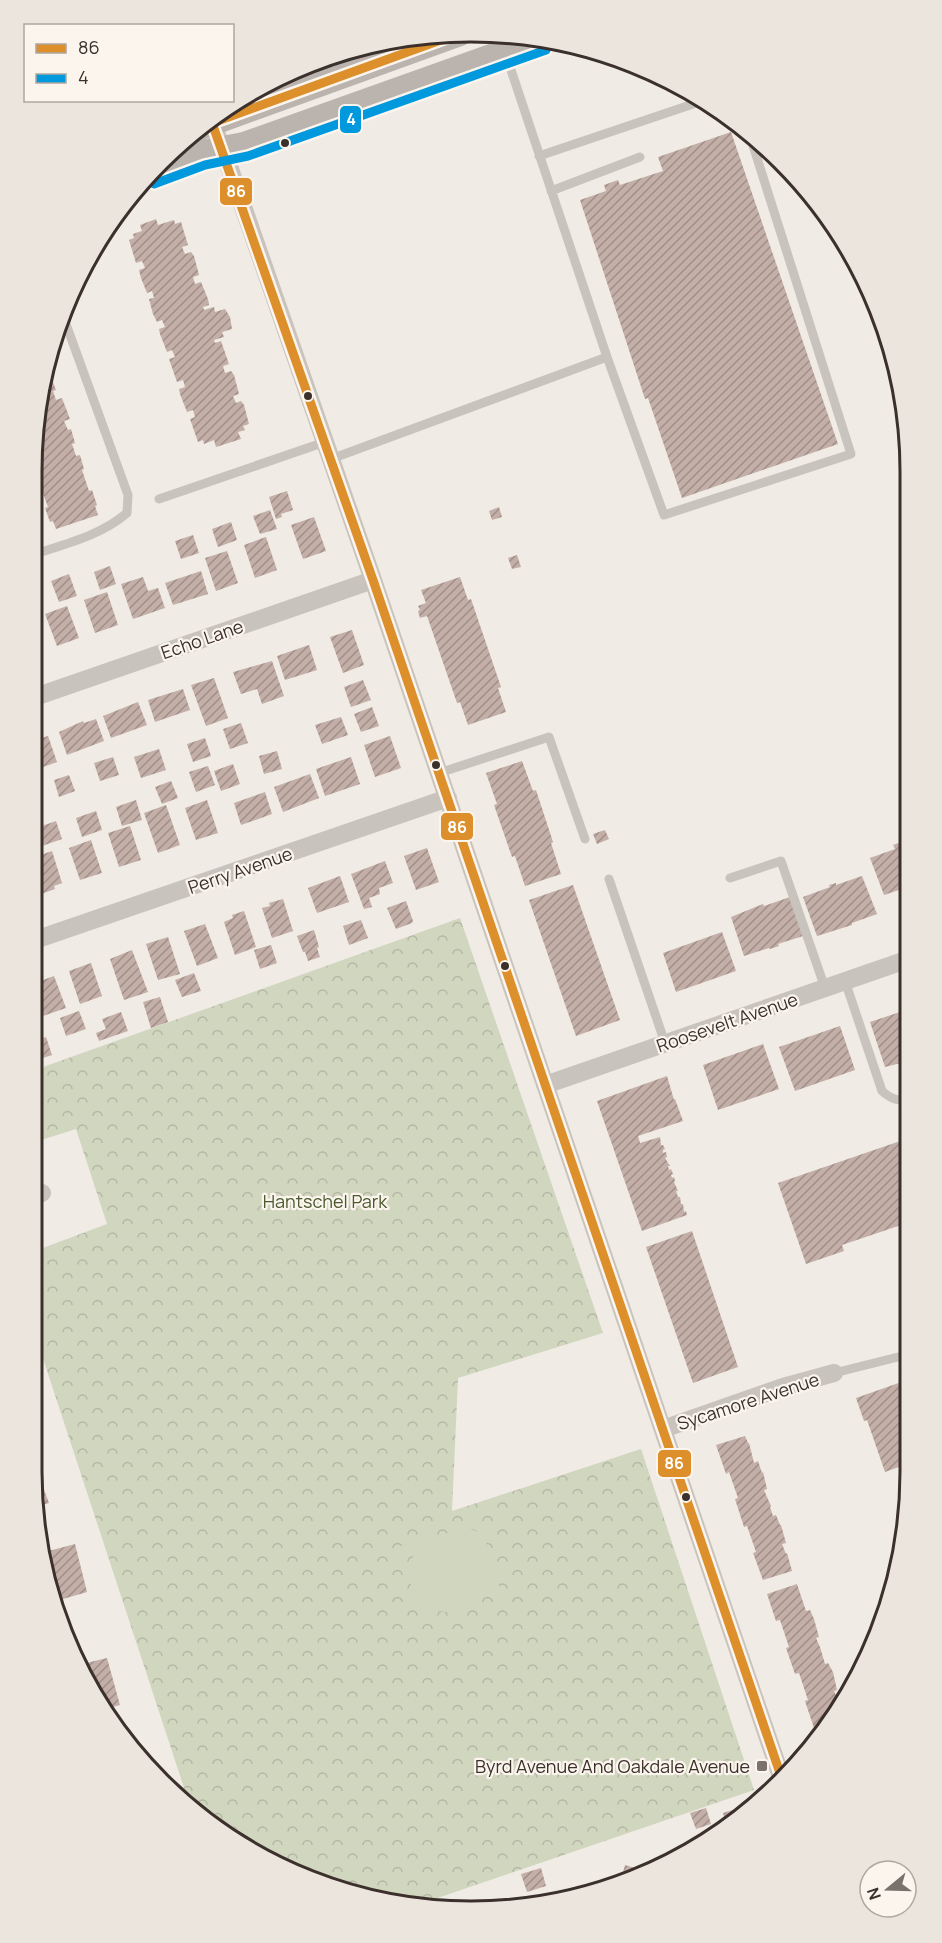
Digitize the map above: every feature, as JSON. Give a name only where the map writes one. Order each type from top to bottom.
[{"type":"street","points":[[233,114],[427,45]]},
{"type":"street","points":[[171,165],[202,153],[244,145],[523,46]]},
{"type":"street","points":[[212,130],[223,149],[374,580],[779,1770]]},
{"type":"street","name":"Echo Lane","points":[[42,696],[374,580]]},
{"type":"street","name":"Perry Avenue","points":[[42,938],[448,798]]},
{"type":"street","name":"Roosevelt Avenue","points":[[545,1085],[900,962]]},
{"type":"street","name":"Sycamore Avenue","points":[[663,1429],[783,1387],[834,1373]]},
{"type":"lane","points":[[505,52],[607,357],[664,515],[852,454],[754,148]]},
{"type":"lane","points":[[539,156],[693,104]]},
{"type":"lane","points":[[551,191],[640,157]]},
{"type":"lane","points":[[42,552],[87,537],[114,524],[127,513],[128,495],[67,327]]},
{"type":"lane","points":[[159,499],[328,451],[607,357]]},
{"type":"lane","points":[[439,773],[549,737],[585,839]]},
{"type":"lane","points":[[730,878],[781,861],[825,988]]},
{"type":"lane","points":[[609,879],[665,1043]]},
{"type":"lane","points":[[844,981],[882,1091],[890,1098],[900,1100]]},
{"type":"lane","points":[[834,1373],[900,1356]]},
{"type":"green space","name":"Hantschel Park","points":[[460,918],[603,1333],[458,1378],[452,1511],[641,1449],[754,1790],[434,1899],[387,1893],[360,1886],[281,1857],[233,1829],[186,1793],[42,1355],[42,1248],[107,1224],[76,1129],[42,1140],[42,1067]]},
{"type":"green space","points":[[466,1528],[476,1531],[485,1539],[503,1599],[497,1602],[490,1584],[473,1606],[455,1612],[436,1610],[419,1601],[414,1593],[410,1573],[413,1555],[403,1557],[395,1554],[401,1546]]},
{"type":"building","points":[[731,132],[838,444],[682,498],[648,398],[645,399],[580,200],[606,191],[604,185],[618,180],[620,185],[663,171],[658,157]]},
{"type":"building","points":[[156,219],[158,225],[174,220],[175,224],[181,222],[188,245],[182,247],[185,254],[191,252],[194,256],[199,275],[193,277],[195,284],[201,282],[208,299],[209,305],[203,307],[204,310],[214,307],[215,312],[225,309],[230,317],[232,329],[222,332],[224,337],[214,340],[215,343],[221,341],[229,364],[223,366],[225,373],[231,371],[234,375],[239,394],[233,396],[236,403],[241,401],[244,405],[249,424],[243,426],[245,430],[238,432],[241,439],[216,447],[214,440],[204,444],[203,440],[198,442],[190,419],[195,417],[193,410],[187,412],[180,394],[179,389],[185,387],[183,380],[177,382],[169,359],[175,357],[172,350],[167,352],[160,334],[159,329],[165,327],[162,320],[157,322],[153,314],[149,299],[154,298],[152,291],[147,293],[141,278],[139,270],[145,268],[142,261],[136,263],[129,240],[134,238],[133,234],[142,231],[140,225]]},
{"type":"building","points":[[52,379],[56,390],[53,391],[56,400],[62,398],[70,419],[64,421],[68,430],[71,429],[75,443],[72,444],[76,456],[80,455],[84,469],[82,470],[89,491],[92,490],[98,515],[56,529],[53,521],[50,522],[45,508],[48,507],[42,491],[42,471],[46,415]]},
{"type":"building","points":[[287,491],[293,510],[281,514],[282,517],[276,519],[269,497]]},
{"type":"building","points":[[499,507],[502,517],[492,520],[489,511]]},
{"type":"building","points":[[270,510],[277,529],[260,534],[253,516]]},
{"type":"building","points":[[314,517],[326,551],[303,559],[291,525]]},
{"type":"building","points":[[231,522],[237,540],[218,547],[212,529]]},
{"type":"building","points":[[193,535],[199,553],[181,559],[175,541]]},
{"type":"building","points":[[266,537],[277,570],[255,578],[244,545]]},
{"type":"building","points":[[227,551],[238,583],[216,591],[205,558]]},
{"type":"building","points":[[517,555],[521,567],[512,569],[508,558]]},
{"type":"building","points":[[110,566],[116,584],[100,590],[94,572]]},
{"type":"building","points":[[201,571],[208,594],[173,605],[165,583]]},
{"type":"building","points":[[69,574],[77,596],[59,602],[51,581]]},
{"type":"building","points":[[143,577],[148,591],[158,588],[165,608],[133,619],[121,584]]},
{"type":"building","points":[[460,577],[468,600],[471,599],[501,687],[498,688],[506,712],[468,725],[460,702],[457,703],[427,616],[420,618],[418,611],[420,610],[418,606],[426,603],[421,590]]},
{"type":"building","points":[[107,592],[118,625],[95,633],[84,600]]},
{"type":"building","points":[[67,606],[79,638],[57,646],[45,614]]},
{"type":"building","points":[[352,630],[364,665],[343,673],[330,637]]},
{"type":"building","points":[[309,645],[317,670],[285,680],[277,656]]},
{"type":"building","points":[[272,661],[284,696],[262,704],[257,689],[241,694],[233,672]]},
{"type":"building","points":[[214,678],[228,718],[206,726],[191,685]]},
{"type":"building","points":[[363,680],[371,700],[351,707],[344,687]]},
{"type":"building","points":[[183,689],[190,710],[155,722],[148,700]]},
{"type":"building","points":[[138,702],[147,725],[111,738],[103,716]]},
{"type":"building","points":[[372,707],[379,726],[361,732],[354,714]]},
{"type":"building","points":[[341,717],[348,735],[322,744],[315,725]]},
{"type":"building","points":[[96,719],[104,741],[67,755],[59,732],[83,721],[84,723]]},
{"type":"building","points":[[241,723],[248,743],[230,749],[223,729]]},
{"type":"building","points":[[48,736],[57,762],[42,767],[42,738]]},
{"type":"building","points":[[390,736],[401,768],[375,777],[364,745]]},
{"type":"building","points":[[205,738],[211,756],[193,762],[187,744]]},
{"type":"building","points":[[159,749],[166,770],[141,778],[134,757]]},
{"type":"building","points":[[277,751],[282,769],[264,774],[259,756]]},
{"type":"building","points":[[113,757],[119,775],[100,781],[94,763]]},
{"type":"building","points":[[351,757],[360,784],[325,796],[316,769]]},
{"type":"building","points":[[522,761],[533,791],[536,790],[561,874],[525,886],[494,805],[497,804],[486,773]]},
{"type":"building","points":[[233,764],[240,784],[221,791],[214,771]]},
{"type":"building","points":[[208,766],[215,785],[196,792],[189,772]]},
{"type":"building","points":[[310,774],[319,798],[283,812],[274,787]]},
{"type":"building","points":[[69,775],[75,791],[59,797],[54,780]]},
{"type":"building","points":[[171,781],[178,798],[162,804],[155,787]]},
{"type":"building","points":[[265,792],[272,814],[241,825],[234,803]]},
{"type":"building","points":[[136,800],[142,820],[122,826],[116,807]]},
{"type":"building","points":[[207,800],[218,833],[196,840],[185,808]]},
{"type":"building","points":[[166,805],[180,845],[158,853],[144,813]]},
{"type":"building","points":[[96,811],[102,830],[82,837],[76,818]]},
{"type":"building","points":[[56,821],[62,839],[42,846],[42,826]]},
{"type":"building","points":[[130,826],[141,860],[119,867],[108,833]]},
{"type":"building","points":[[605,830],[609,839],[597,844],[593,834]]},
{"type":"building","points":[[91,840],[102,873],[80,880],[69,848]]},
{"type":"building","points":[[900,842],[900,890],[884,895],[870,858],[895,849],[893,845]]},
{"type":"building","points":[[427,848],[439,882],[416,890],[404,856]]},
{"type":"building","points":[[52,851],[62,883],[54,886],[55,889],[42,894],[42,854]]},
{"type":"building","points":[[385,861],[393,883],[379,888],[380,894],[369,898],[372,907],[364,909],[351,874]]},
{"type":"building","points":[[340,876],[349,902],[317,913],[308,888]]},
{"type":"building","points":[[862,876],[877,914],[817,936],[803,897],[830,887],[829,885],[836,883],[836,885]]},
{"type":"building","points":[[573,885],[620,1020],[576,1036],[529,900]]},
{"type":"building","points":[[790,897],[803,936],[744,956],[731,917],[763,904],[764,906]]},
{"type":"building","points":[[283,899],[293,931],[272,938],[262,908],[270,906],[269,903]]},
{"type":"building","points":[[406,901],[413,921],[396,929],[387,908]]},
{"type":"building","points":[[244,911],[256,947],[235,955],[224,922],[233,918],[232,915]]},
{"type":"building","points":[[361,920],[368,938],[349,945],[343,926]]},
{"type":"building","points":[[205,924],[218,958],[197,966],[184,931]]},
{"type":"building","points":[[314,930],[320,957],[308,961],[297,936]]},
{"type":"building","points":[[722,932],[736,971],[676,992],[663,953]]},
{"type":"building","points":[[168,937],[180,974],[158,980],[146,944]]},
{"type":"building","points":[[271,945],[277,963],[260,969],[254,950]]},
{"type":"building","points":[[132,950],[148,992],[124,1000],[110,959]]},
{"type":"building","points":[[91,963],[102,996],[80,1004],[69,971]]},
{"type":"building","points":[[194,973],[201,991],[182,997],[175,980]]},
{"type":"building","points":[[54,976],[66,1008],[43,1016],[42,980]]},
{"type":"building","points":[[160,997],[168,1022],[151,1028],[143,1002]]},
{"type":"building","points":[[79,1011],[86,1029],[66,1036],[60,1018]]},
{"type":"building","points":[[121,1012],[128,1031],[99,1041],[96,1033],[106,1029],[102,1019]]},
{"type":"building","points":[[900,1012],[900,1063],[885,1067],[870,1022]]},
{"type":"building","points":[[840,1026],[855,1070],[795,1091],[779,1047]]},
{"type":"building","points":[[46,1037],[52,1055],[42,1058],[42,1038]]},
{"type":"building","points":[[763,1044],[779,1089],[718,1110],[703,1065]]},
{"type":"building","points":[[667,1076],[683,1121],[638,1136],[640,1143],[660,1137],[661,1145],[665,1149],[663,1153],[666,1152],[667,1157],[665,1158],[673,1174],[672,1178],[674,1177],[678,1197],[687,1215],[642,1231],[597,1101]]},
{"type":"building","points":[[900,1141],[900,1225],[842,1245],[844,1251],[806,1264],[778,1183]]},
{"type":"building","points":[[692,1231],[738,1367],[693,1383],[646,1247]]},
{"type":"building","points":[[900,1383],[900,1467],[885,1472],[867,1420],[864,1421],[856,1398]]},
{"type":"building","points":[[745,1436],[754,1463],[758,1461],[763,1472],[767,1489],[764,1490],[773,1516],[776,1515],[781,1525],[786,1543],[782,1544],[792,1571],[763,1580],[753,1553],[756,1552],[747,1526],[744,1527],[735,1499],[738,1498],[729,1472],[726,1474],[716,1445]]},
{"type":"building","points":[[43,1487],[49,1503],[44,1505],[43,1500]]},
{"type":"building","points":[[75,1544],[87,1592],[62,1599],[49,1551]]},
{"type":"building","points":[[797,1584],[806,1611],[810,1610],[814,1619],[819,1637],[816,1638],[825,1664],[828,1663],[833,1672],[836,1697],[815,1728],[805,1701],[808,1700],[799,1673],[795,1674],[780,1620],[776,1621],[767,1594]]},
{"type":"building","points":[[107,1658],[120,1705],[112,1707],[86,1663]]},
{"type":"building","points":[[706,1808],[711,1824],[696,1829],[690,1813]]},
{"type":"building","points":[[736,1809],[724,1818],[723,1813]]},
{"type":"building","points":[[625,1865],[635,1868],[635,1868],[623,1873]]},
{"type":"building","points":[[541,1868],[546,1886],[527,1892],[521,1874]]},
{"type":"transit line","name":"86","points":[[229,117],[428,45]]},
{"type":"transit line","name":"4","points":[[154,184],[205,165],[248,156],[546,50]]},
{"type":"transit line","name":"86","points":[[214,128],[373,580],[779,1770]]},
{"type":"place","name":"Byrd Avenue And Oakdale Avenue","points":[[762,1766]]}]
